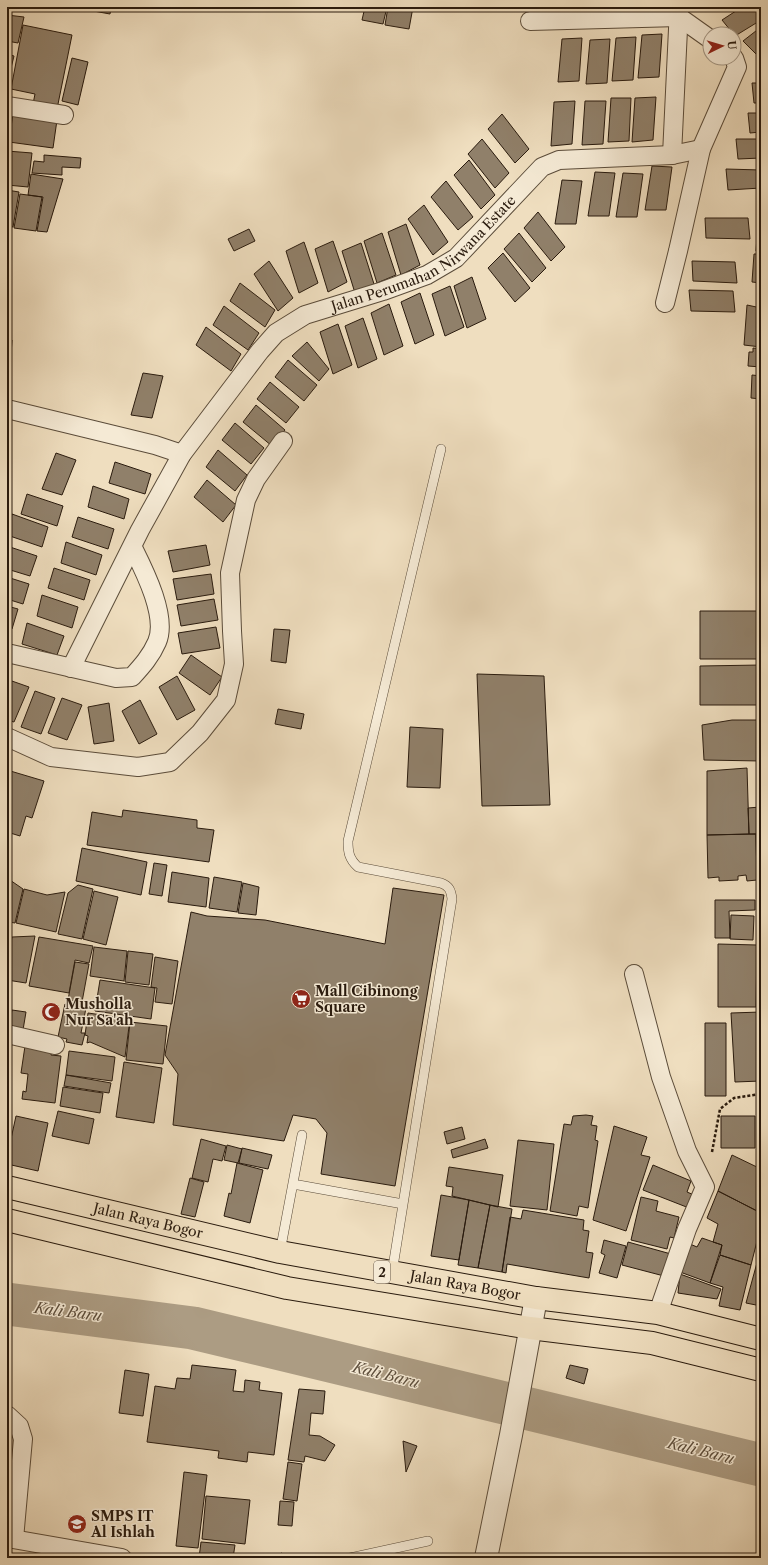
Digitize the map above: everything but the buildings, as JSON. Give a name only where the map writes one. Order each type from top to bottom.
[{"type":"highway","name":"Jalan Raya Bogor","points":[[7,1187],[280,1252],[392,1274],[536,1298],[658,1313],[761,1339]]},
{"type":"highway","name":"2","points":[[7,1220],[287,1288],[530,1328],[652,1343],[761,1370]]},
{"type":"street","points":[[530,21],[679,12],[702,32]]},
{"type":"street","points":[[672,155],[679,12]]},
{"type":"street","points":[[665,303],[701,149],[738,66]]},
{"type":"street","points":[[7,106],[64,115]]},
{"type":"street","name":"Jalan Perumahan Nirwana Estate","points":[[71,668],[133,548],[140,530],[182,454],[260,351],[276,333],[305,315],[383,291],[427,275],[456,258],[542,168],[560,160],[672,155],[701,149]]},
{"type":"street","points":[[7,409],[155,445],[182,454]]},
{"type":"street","points":[[7,737],[50,757],[138,767],[170,762],[200,733],[226,700],[234,664],[230,573],[246,500],[256,479],[283,441]]},
{"type":"street","points":[[7,653],[116,678],[132,677],[148,660],[158,640],[160,617],[148,579],[133,548]]},
{"type":"street","points":[[634,974],[661,1078],[687,1152],[705,1187],[687,1229],[658,1313]]},
{"type":"street","points":[[7,1034],[55,1045]]},
{"type":"street","points":[[486,1558],[512,1435],[520,1380],[536,1298]]},
{"type":"street","points":[[7,1415],[19,1426],[23,1439],[10,1538],[122,1558]]},
{"type":"lane","points":[[392,1274],[452,899],[451,890],[441,883],[358,867],[352,862],[350,857],[348,841],[441,449]]},
{"type":"lane","points":[[280,1252],[302,1135]]},
{"type":"lane","points":[[292,1184],[403,1204]]},
{"type":"lane","points":[[350,1558],[428,1541]]},
{"type":"path","points":[[705,1187],[720,1109],[734,1098],[761,1094]]},
{"type":"waterway","name":"Kali Baru","points":[[7,1304],[193,1328],[761,1465]]},
{"type":"place","name":"Mall Cibinong Square","points":[[301,999]]},
{"type":"place","name":"Musholla Nur Sa'ah","points":[[51,1012]]},
{"type":"place","name":"SMPS IT Al Ishlah","points":[[77,1524]]}]
